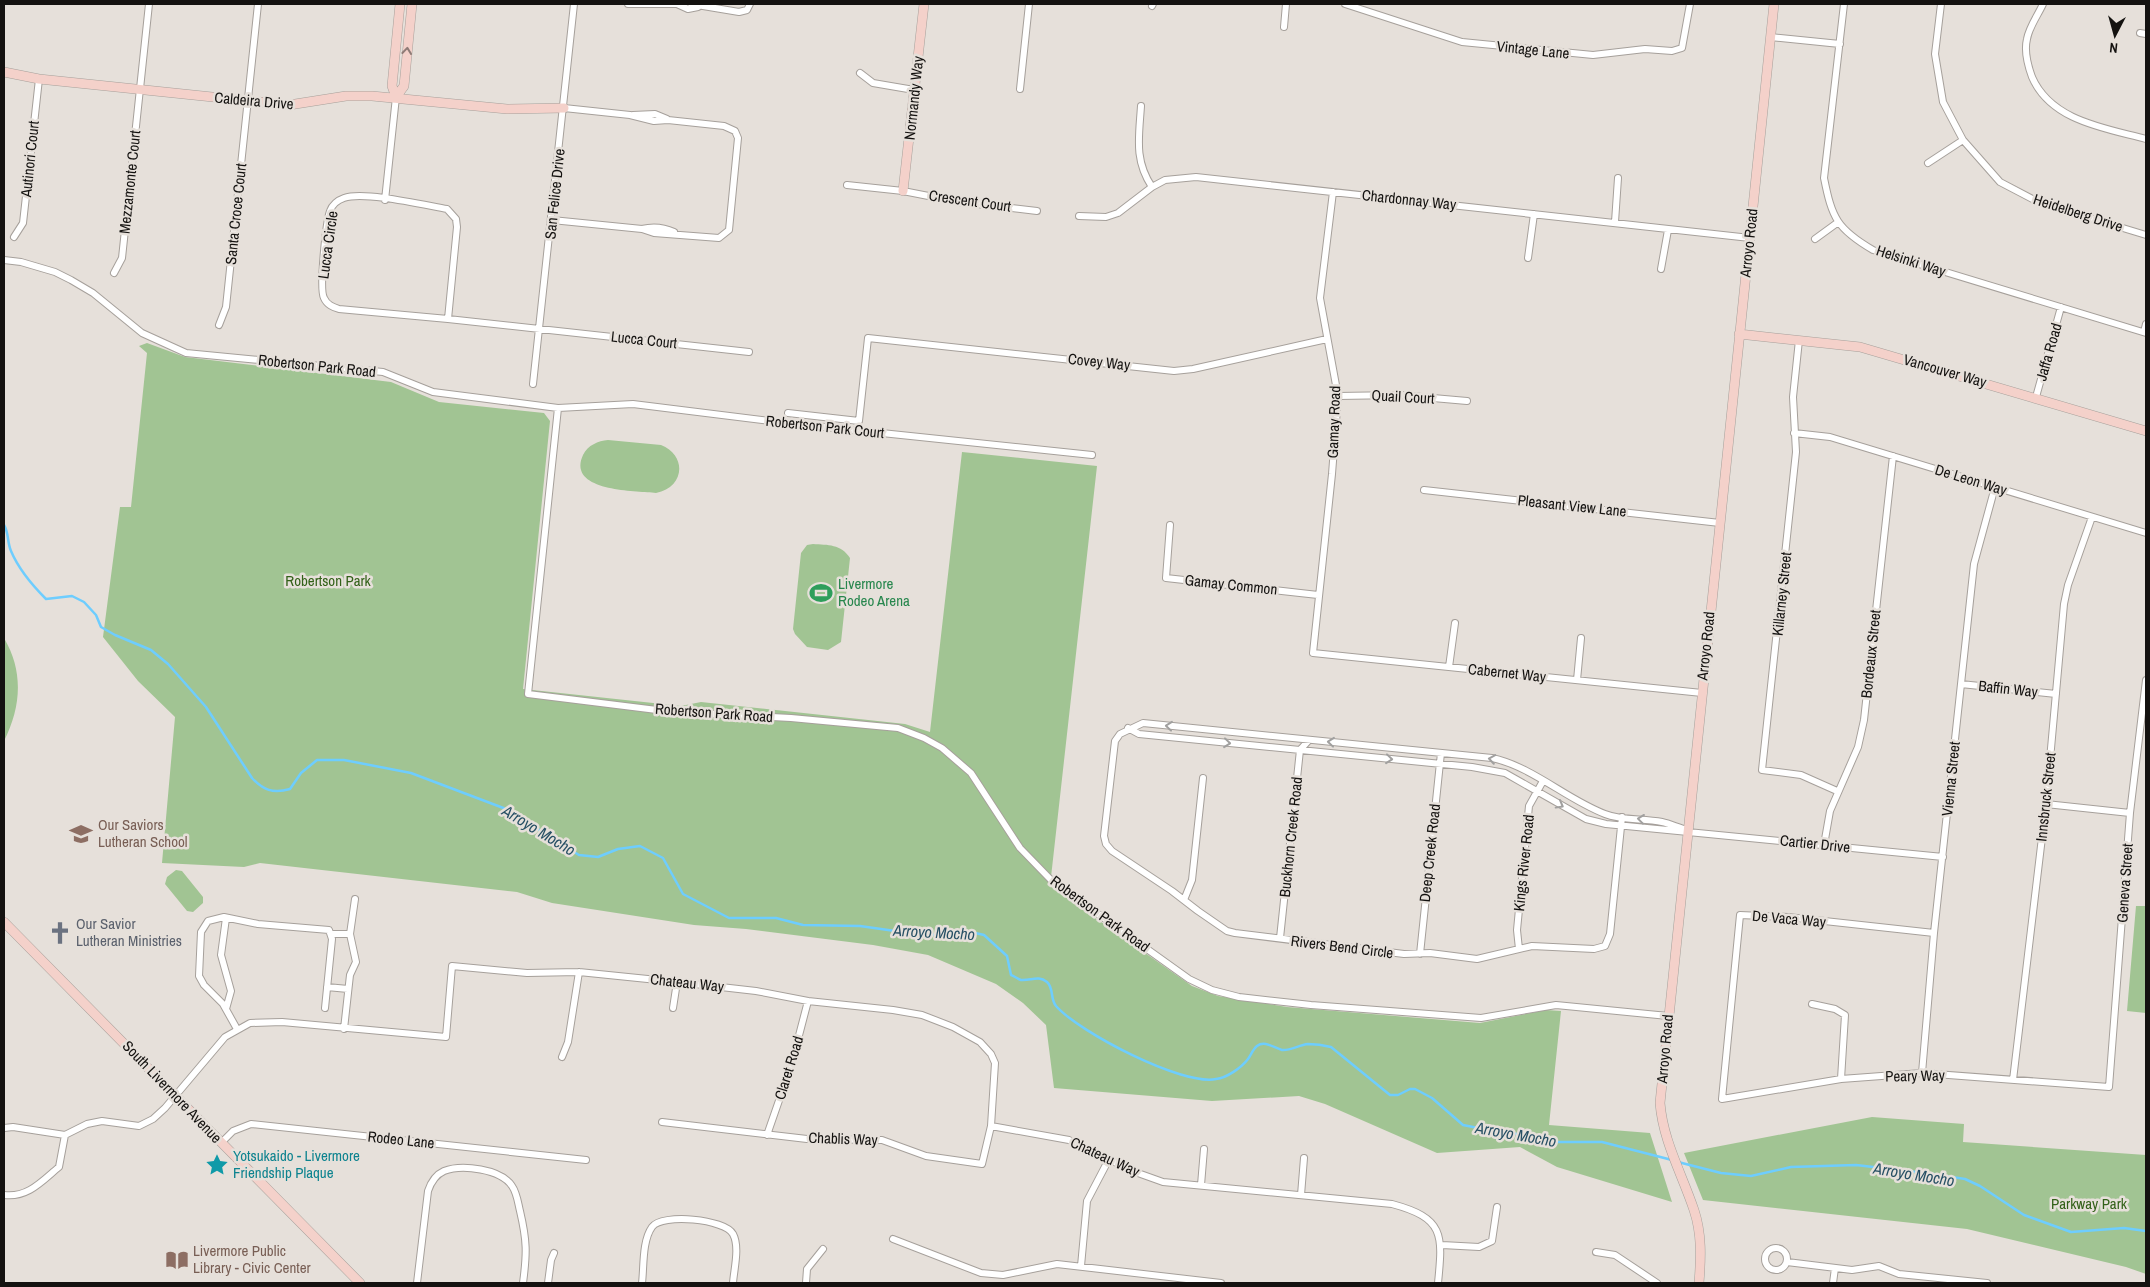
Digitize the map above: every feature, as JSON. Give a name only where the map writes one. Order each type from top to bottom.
[{"type":"street","name":"Mezzamonte Court","points":[[114,273],[122,258],[149,4]]},
{"type":"street","name":"Santa Croce Court","points":[[219,325],[226,307],[258,4]]},
{"type":"street","points":[[385,200],[396,97],[392,86],[400,4]]},
{"type":"street","points":[[396,97],[404,86],[412,4]]},
{"type":"street","name":"San Felice Drive","points":[[533,384],[574,4]]},
{"type":"street","points":[[628,4],[679,4],[688,10],[699,7]]},
{"type":"street","points":[[691,4],[699,7],[739,12],[748,7]]},
{"type":"street","name":"Normandy Way","points":[[902,191],[924,4]]},
{"type":"street","points":[[1020,89],[1029,4]]},
{"type":"street","points":[[1284,26],[1286,4]]},
{"type":"street","name":"Vintage Lane","points":[[1345,4],[1462,42],[1593,55],[1638,50],[1672,51],[1682,48],[1690,4]]},
{"type":"street","name":"Arroyo Road","points":[[1699,1283],[1701,1252],[1699,1230],[1688,1194],[1668,1142],[1660,1103],[1774,4]]},
{"type":"street","name":"Helsinki Way","points":[[1844,4],[1824,178],[1829,201],[1837,223],[1852,238],[1873,250],[2145,333]]},
{"type":"street","name":"Heidelberg Drive","points":[[1941,4],[1934,54],[1942,102],[1963,140],[2000,182],[2040,203],[2146,234]]},
{"type":"street","points":[[2043,4],[2027,39],[2028,66],[2038,90],[2056,107],[2078,120],[2146,139]]},
{"type":"street","points":[[1770,38],[1840,44]]},
{"type":"street","name":"Caldeira Drive","points":[[4,72],[39,78],[289,105],[346,96],[396,97],[507,109],[564,108]]},
{"type":"street","points":[[860,73],[873,83],[914,90]]},
{"type":"street","name":"Autinori Court","points":[[14,237],[24,223],[39,78]]},
{"type":"street","points":[[1141,106],[1138,143],[1141,172],[1152,188]]},
{"type":"street","points":[[552,220],[642,228],[654,233],[675,233],[719,238],[729,230],[738,138],[731,127],[668,120],[655,114],[630,115],[564,108]]},
{"type":"street","points":[[1928,163],[1963,140]]},
{"type":"street","name":"Chardonnay Way","points":[[1079,216],[1106,217],[1118,213],[1165,180],[1196,177],[1750,238]]},
{"type":"street","points":[[1616,222],[1618,178]]},
{"type":"street","name":"Crescent Court","points":[[847,185],[902,191],[959,202],[1037,211]]},
{"type":"street","name":"Gamay Road","points":[[1313,652],[1332,474],[1338,396],[1320,298],[1333,192]]},
{"type":"street","name":"Lucca Circle","points":[[448,319],[458,227],[456,219],[447,209],[352,196],[344,198],[333,205],[329,218],[322,289],[325,300],[339,309],[539,329]]},
{"type":"street","points":[[1528,258],[1534,214]]},
{"type":"street","points":[[1815,239],[1837,223]]},
{"type":"street","points":[[1661,269],[1668,230]]},
{"type":"street","name":"Robertson Park Road","points":[[4,260],[21,262],[55,272],[71,280],[93,293],[142,333],[186,353],[383,372],[432,392],[558,408],[528,694],[673,712],[791,718],[898,728],[924,738],[942,748],[971,773],[1020,848],[1052,881],[1189,979],[1212,990],[1269,1002],[1481,1018],[1556,1006],[1668,1016]]},
{"type":"street","name":"Jaffa Road","points":[[2036,397],[2062,307]]},
{"type":"street","points":[[2145,333],[2146,324]]},
{"type":"street","name":"Lucca Court","points":[[539,329],[749,352]]},
{"type":"street","name":"Vancouver Way","points":[[1739,334],[1860,347],[2036,397],[2146,431]]},
{"type":"street","name":"Covey Way","points":[[788,413],[859,421],[868,338],[1174,370],[1193,370],[1327,339]]},
{"type":"street","name":"Killarney Street","points":[[1799,340],[1793,397],[1796,452],[1762,770],[1801,776],[1838,791]]},
{"type":"street","name":"Quail Court","points":[[1338,396],[1399,395],[1467,402]]},
{"type":"street","name":"Robertson Park Court","points":[[558,408],[633,404],[786,423],[1092,455]]},
{"type":"street","name":"De Leon Way","points":[[1794,433],[1830,437],[2146,533]]},
{"type":"street","name":"Bordeaux Street","points":[[1824,845],[1830,810],[1858,747],[1864,720],[1892,456]]},
{"type":"street","name":"Vienna Street","points":[[1922,1073],[1934,933],[1974,564],[1995,487]]},
{"type":"street","name":"Pleasant View Lane","points":[[1424,490],[1720,523]]},
{"type":"street","name":"Innsbruck Street","points":[[2014,1080],[2046,804],[2064,604],[2068,585],[2092,517]]},
{"type":"street","name":"Gamay Common","points":[[1170,526],[1166,578],[1318,595]]},
{"type":"street","points":[[1449,667],[1455,623]]},
{"type":"street","points":[[1578,680],[1581,638]]},
{"type":"street","name":"Cabernet Way","points":[[1313,652],[1702,694]]},
{"type":"street","name":"Geneva Street","points":[[2109,1087],[2130,813],[2146,680]]},
{"type":"street","name":"Baffin Way","points":[[1961,684],[2056,694]]},
{"type":"street","points":[[1128,728],[1143,723],[1504,760],[1584,806],[1608,815],[1663,822],[1688,830]]},
{"type":"street","points":[[1128,728],[1139,734],[1440,764],[1505,773],[1586,819],[1621,825],[1688,830]]},
{"type":"street","name":"Rivers Bend Circle","points":[[1128,728],[1120,734],[1113,749],[1104,836],[1106,844],[1112,851],[1228,931],[1404,954],[1477,959],[1532,946],[1553,945],[1594,949],[1605,946],[1610,934],[1622,817]]},
{"type":"street","points":[[1300,750],[1309,740]]},
{"type":"street","name":"Buckhorn Creek Road","points":[[1280,938],[1300,750]]},
{"type":"street","name":"Deep Creek Road","points":[[1420,954],[1441,753]]},
{"type":"street","points":[[1184,900],[1192,880],[1203,778]]},
{"type":"street","name":"Kings River Road","points":[[1519,949],[1517,930],[1529,806],[1543,781]]},
{"type":"street","points":[[2046,804],[2130,813]]},
{"type":"street","name":"Cartier Drive","points":[[1688,830],[1943,857]]},
{"type":"street","points":[[344,1029],[350,975],[356,962],[350,934],[355,899]]},
{"type":"street","name":"De Vaca Way","points":[[1722,1100],[1740,915],[1788,917],[1934,933]]},
{"type":"street","points":[[237,1029],[215,994],[201,982],[198,968],[201,932],[208,922],[226,918],[265,925],[324,929],[331,934],[350,934]]},
{"type":"street","points":[[226,918],[221,955],[231,991],[226,1009]]},
{"type":"street","name":"South Livermore Avenue","points":[[4,922],[360,1283]]},
{"type":"street","points":[[325,1008],[331,934]]},
{"type":"street","name":"Chateau Way","points":[[64,1135],[87,1124],[102,1121],[139,1126],[153,1119],[176,1097],[225,1037],[237,1029],[263,1021],[446,1038],[452,966],[527,973],[579,972],[756,991],[808,1001],[922,1015],[953,1027],[980,1042],[991,1054],[995,1063],[991,1126],[1043,1133],[1069,1140],[1135,1172],[1164,1182],[1392,1204],[1420,1213],[1436,1230],[1442,1245]]},
{"type":"street","points":[[562,1057],[568,1042],[579,972]]},
{"type":"street","points":[[673,1008],[677,982]]},
{"type":"street","points":[[327,987],[348,989]]},
{"type":"street","name":"Claret Road","points":[[767,1135],[791,1066],[808,1001]]},
{"type":"street","points":[[1812,1004],[1835,1009],[1845,1015],[1841,1079]]},
{"type":"street","name":"Peary Way","points":[[1722,1100],[1841,1079],[1922,1073],[2109,1087]]},
{"type":"street","name":"Chablis Way","points":[[662,1122],[807,1139],[882,1140],[926,1156],[982,1164],[991,1126]]},
{"type":"street","name":"Rodeo Lane","points":[[222,1142],[233,1131],[252,1124],[586,1160]]},
{"type":"street","points":[[4,1128],[13,1127],[64,1135],[59,1167],[28,1192],[16,1197],[4,1195]]},
{"type":"street","points":[[1200,1185],[1204,1149]]},
{"type":"street","points":[[1301,1195],[1304,1158]]},
{"type":"street","points":[[1081,1266],[1088,1200],[1109,1159]]},
{"type":"street","points":[[417,1283],[428,1191],[431,1182],[438,1174],[453,1170],[496,1172],[511,1184],[515,1191],[527,1246],[524,1283]]},
{"type":"street","points":[[1438,1283],[1442,1245],[1479,1247],[1492,1241],[1497,1207]]},
{"type":"street","points":[[642,1283],[649,1232],[658,1222],[670,1219],[712,1222],[728,1227],[734,1235],[736,1246],[733,1283]]},
{"type":"street","points":[[893,1239],[981,1273],[1003,1275],[1057,1264],[1221,1283]]},
{"type":"street","points":[[806,1283],[807,1269],[823,1249]]},
{"type":"street","points":[[1596,1252],[1615,1255],[1657,1283]]},
{"type":"street","points":[[548,1283],[551,1260],[554,1253]]},
{"type":"street","points":[[1787,1262],[1852,1270],[1879,1266],[1898,1274],[1987,1283]]},
{"type":"street","points":[[1833,1283],[1835,1268]]},
{"type":"green space","name":"Robertson Park","points":[[147,343],[185,357],[391,382],[439,402],[544,413],[550,421],[523,689],[681,706],[701,702],[905,724],[930,732],[962,452],[1097,466],[1050,886],[1192,986],[1218,996],[1287,1007],[1480,1023],[1546,1010],[1561,1011],[1549,1125],[1650,1133],[1672,1202],[1557,1167],[1520,1147],[1437,1153],[1325,1104],[1299,1096],[1212,1101],[1054,1088],[1046,1025],[1023,1003],[996,984],[928,955],[873,945],[746,929],[694,925],[552,903],[517,892],[260,863],[244,867],[162,863],[175,717],[138,681],[103,637],[120,507],[131,507],[147,353],[139,346]]},
{"type":"green space","points":[[608,440],[661,445],[670,450],[676,456],[679,464],[677,479],[665,490],[656,493],[620,490],[593,483],[584,476],[580,467],[583,455],[594,444]]},
{"type":"green space","name":"Livermore Rodeo Arena","points":[[807,545],[829,545],[838,548],[843,550],[850,558],[841,642],[828,650],[807,647],[793,629],[801,553]]},
{"type":"green space","points":[[4,638],[15,664],[18,690],[14,715],[4,741]]},
{"type":"green space","points":[[176,870],[182,871],[203,897],[203,903],[193,912],[187,911],[165,884],[167,877]]},
{"type":"green space","points":[[2136,906],[2146,906],[2146,1013],[2127,1011]]},
{"type":"green space","name":"Parkway Park","points":[[1872,1117],[1964,1124],[1963,1142],[2146,1155],[2146,1274],[2126,1267],[1967,1229],[1703,1200],[1684,1153]]},
{"type":"waterway","name":"Arroyo Mocho","points":[[4,525],[14,558],[31,583],[46,599],[72,596],[84,602],[96,615],[101,627],[151,650],[168,664],[206,707],[252,778],[269,790],[290,789],[301,773],[317,760],[344,760],[411,773],[506,809],[579,855],[598,857],[618,849],[640,846],[663,858],[683,894],[729,918],[776,918],[803,925],[860,926],[937,935],[971,932],[984,935],[1007,956],[1011,975],[1021,980],[1037,979],[1047,982],[1051,987],[1054,1003],[1068,1017],[1132,1055],[1180,1074],[1200,1079],[1225,1077],[1242,1065],[1260,1044],[1266,1044],[1282,1050],[1308,1044],[1322,1045],[1331,1047],[1390,1095],[1398,1095],[1410,1089],[1415,1089],[1432,1098],[1463,1125],[1478,1128],[1494,1127],[1542,1142],[1602,1142],[1672,1160]]},
{"type":"waterway","name":"Arroyo Mocho","points":[[1678,1162],[1721,1173],[1751,1176],[1791,1167],[1856,1165],[1933,1174],[1965,1179],[1980,1186],[2024,1215],[2071,1232],[2124,1228],[2146,1231]]},
{"type":"place","name":"Livermore Rodeo Arena","points":[[821,593]]},
{"type":"place","name":"Our Saviors Lutheran School","points":[[81,834]]},
{"type":"place","name":"Our Savior Lutheran Ministries","points":[[60,933]]},
{"type":"place","name":"Yotsukaido - Livermore Friendship Plaque","points":[[217,1165]]},
{"type":"place","name":"Livermore Public Library - Civic Center","points":[[177,1260]]}]
